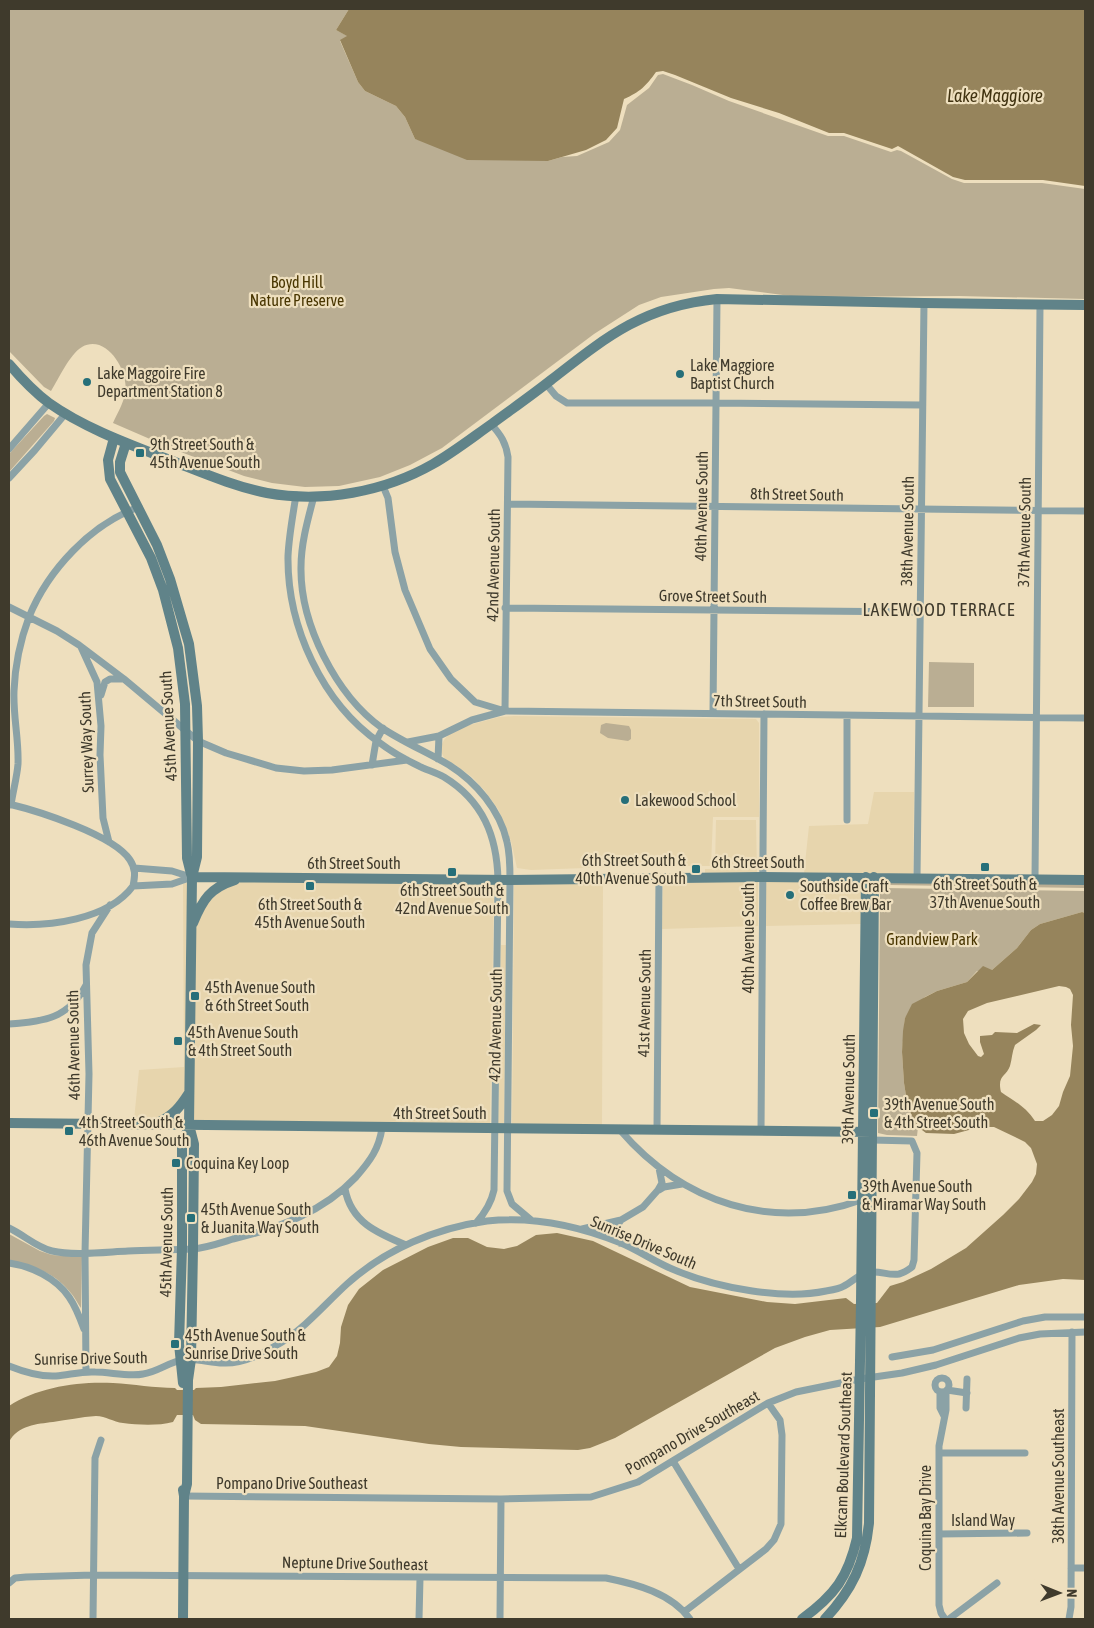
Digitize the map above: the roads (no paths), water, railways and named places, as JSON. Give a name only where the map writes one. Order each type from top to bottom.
[{"type":"street","points":[[9,364],[50,403],[114,438],[244,487],[267,493],[314,496],[356,492],[384,486],[411,476],[434,464],[546,384],[607,337],[630,324],[671,307],[717,299],[924,304],[1085,305]]},
{"type":"street","name":"40th Avenue South","points":[[713,713],[717,299]]},
{"type":"street","name":"38th Avenue South","points":[[917,878],[924,304]]},
{"type":"street","name":"37th Avenue South","points":[[1035,879],[1040,305]]},
{"type":"street","points":[[546,384],[556,396],[567,404],[716,403],[922,406]]},
{"type":"street","points":[[9,449],[50,403]]},
{"type":"street","points":[[9,478],[66,413]]},
{"type":"street","name":"42nd Avenue South","points":[[491,424],[500,434],[506,445],[508,457],[505,711]]},
{"type":"street","name":"45th Avenue South","points":[[114,438],[108,460],[110,479],[151,558],[163,590],[182,674],[186,731],[187,858],[192,877]]},
{"type":"street","name":"45th Avenue South","points":[[126,443],[120,462],[120,472],[157,545],[181,612],[189,644],[197,706],[197,857],[192,877],[189,1092],[189,1125],[194,1144],[194,1248],[186,1360]]},
{"type":"street","points":[[384,486],[388,498],[395,552],[405,590],[430,649],[452,678],[475,702],[505,711]]},
{"type":"street","name":"42nd Avenue South","points":[[296,495],[289,537],[288,557],[292,596],[299,629],[310,656],[344,711],[364,731],[376,741],[407,760],[443,777],[471,800],[482,814],[495,848],[498,880],[494,1177],[492,1202],[476,1224]]},
{"type":"street","name":"42nd Avenue South","points":[[314,496],[302,543],[300,568],[310,621],[319,645],[342,687],[368,717],[383,728],[438,759],[468,779],[484,796],[500,820],[507,841],[510,861],[507,1191],[512,1204],[531,1220]]},
{"type":"street","name":"8th Street South","points":[[508,504],[1085,511]]},
{"type":"street","points":[[9,924],[62,922],[93,913],[127,894],[133,886],[135,876],[130,859],[109,842],[36,811],[10,805],[18,764],[14,693],[16,668],[29,616],[41,594],[70,554],[95,531],[114,518],[139,507]]},
{"type":"street","points":[[9,607],[29,616],[79,645],[124,679],[198,741],[250,761],[276,768],[314,771],[407,760]]},
{"type":"street","name":"Grove Street South","points":[[506,608],[920,612]]},
{"type":"street","name":"Surrey Way South","points":[[79,645],[97,682],[100,703],[103,818],[109,842]]},
{"type":"street","points":[[100,703],[102,688],[105,682],[110,679],[124,679]]},
{"type":"street","name":"7th Street South","points":[[408,742],[439,736],[472,720],[505,711],[1085,718]]},
{"type":"street","name":"40th Avenue South","points":[[761,1131],[764,714]]},
{"type":"street","points":[[847,820],[848,716]]},
{"type":"street","points":[[372,765],[376,741],[383,728]]},
{"type":"street","points":[[438,759],[439,736]]},
{"type":"street","name":"6th Street South","points":[[134,868],[172,871],[192,877],[243,878],[510,880],[870,877],[1085,880]]},
{"type":"street","name":"6th Street South","points":[[133,886],[172,884],[192,877]]},
{"type":"street","name":"39th Avenue South","points":[[866,1302],[870,877]]},
{"type":"street","points":[[191,928],[202,903],[211,891],[243,878]]},
{"type":"street","name":"41st Avenue South","points":[[657,1129],[659,878]]},
{"type":"street","name":"46th Avenue South","points":[[86,1372],[85,1253],[89,1074],[86,965],[92,933],[110,905]]},
{"type":"street","points":[[497,942],[510,942]]},
{"type":"street","points":[[9,1024],[58,1016],[70,1008],[80,996],[86,984]]},
{"type":"street","points":[[154,1124],[174,1114],[189,1092]]},
{"type":"street","name":"4th Street South","points":[[9,1123],[382,1128],[657,1129],[869,1134],[912,1141],[916,1153],[916,1186]]},
{"type":"street","name":"45th Avenue South","points":[[186,1360],[180,1344],[182,1145],[189,1125]]},
{"type":"street","points":[[9,1228],[37,1245],[53,1251],[85,1253],[194,1248],[243,1237],[297,1218],[321,1206],[345,1189],[374,1153],[379,1144],[382,1128]]},
{"type":"street","points":[[620,1130],[636,1148],[659,1168],[682,1184],[724,1203],[754,1210],[810,1213],[837,1209],[866,1199]]},
{"type":"street","points":[[577,1229],[621,1220],[643,1207],[662,1183],[659,1168]]},
{"type":"street","points":[[658,1190],[682,1184]]},
{"type":"street","points":[[866,1273],[881,1271],[899,1274],[912,1267],[914,1260],[916,1186],[963,1187]]},
{"type":"street","points":[[345,1189],[347,1201],[355,1214],[367,1226],[406,1245]]},
{"type":"street","name":"Sunrise Drive South","points":[[9,1366],[40,1376],[86,1372],[141,1375],[155,1372],[186,1360],[222,1364],[246,1360],[283,1341],[307,1324],[347,1284],[364,1270],[406,1245],[423,1237],[476,1224],[505,1220],[531,1220],[577,1229],[620,1243],[675,1271],[733,1288],[769,1292],[823,1292],[843,1287],[866,1273]]},
{"type":"street","points":[[620,1243],[616,1236],[616,1226],[621,1220]]},
{"type":"street","points":[[9,1263],[40,1273],[54,1282],[68,1296],[78,1311],[86,1334]]},
{"type":"street","name":"Elkcam Boulevard Southeast","points":[[802,1619],[820,1606],[860,1567],[867,1545],[869,1523],[864,1462],[866,1302]]},
{"type":"street","points":[[892,1357],[934,1350],[1023,1321],[1045,1318],[1085,1317]]},
{"type":"street","name":"38th Avenue Southeast","points":[[1069,1619],[1071,1607],[1072,1332]]},
{"type":"street","name":"Pompano Drive Southeast","points":[[184,1496],[501,1499],[590,1497],[638,1482],[768,1403],[796,1392],[936,1365],[1019,1338],[1040,1334],[1085,1332]]},
{"type":"street","points":[[183,1619],[184,1496],[187,1484],[186,1360]]},
{"type":"street","name":"Coquina Bay Drive","points":[[936,1365],[940,1378]]},
{"type":"street","name":"Coquina Bay Drive","points":[[940,1378],[935,1384],[936,1390],[945,1391]]},
{"type":"street","name":"Coquina Bay Drive","points":[[940,1378],[945,1378],[950,1386],[945,1391],[940,1408],[944,1416],[939,1453],[939,1605],[945,1619]]},
{"type":"street","points":[[966,1408],[967,1379]]},
{"type":"street","points":[[945,1391],[967,1393]]},
{"type":"street","points":[[684,1612],[766,1549],[774,1540],[781,1524],[782,1435],[780,1420],[768,1403]]},
{"type":"street","points":[[93,1619],[95,1458],[101,1440]]},
{"type":"street","points":[[939,1453],[1025,1452]]},
{"type":"street","points":[[673,1461],[739,1569]]},
{"type":"street","points":[[500,1619],[501,1499]]},
{"type":"street","name":"Island Way","points":[[939,1534],[1027,1533]]},
{"type":"street","points":[[1071,1568],[1085,1568]]},
{"type":"street","name":"Neptune Drive Southeast","points":[[9,1583],[15,1578],[93,1575],[606,1578],[648,1589],[684,1612],[690,1619]]},
{"type":"street","name":"Elkcam Boulevard Southeast","points":[[825,1619],[842,1599],[850,1576]]},
{"type":"street","points":[[420,1578],[420,1619]]},
{"type":"street","points":[[949,1619],[997,1583]]},
{"type":"water","name":"Lake Maggiore","points":[[349,9],[1085,9],[1085,186],[1043,180],[965,180],[953,177],[898,146],[892,149],[844,133],[829,133],[779,113],[731,98],[663,71],[656,72],[642,88],[624,99],[617,128],[606,140],[586,150],[548,161],[467,160],[415,139],[405,117],[396,106],[365,91],[358,82],[340,40],[347,36],[336,30]]},
{"type":"water","points":[[1082,912],[1085,913],[1085,1280],[1063,1279],[1019,1285],[880,1327],[830,1330],[805,1337],[775,1348],[615,1438],[590,1448],[578,1450],[461,1447],[305,1426],[201,1424],[195,1420],[193,1415],[177,1415],[173,1422],[155,1425],[123,1423],[100,1416],[79,1418],[28,1426],[17,1432],[9,1442],[9,1406],[20,1399],[46,1390],[73,1384],[100,1383],[194,1390],[196,1388],[275,1381],[316,1372],[329,1367],[337,1356],[341,1327],[348,1305],[359,1289],[383,1270],[428,1247],[453,1238],[468,1238],[487,1247],[504,1249],[517,1246],[536,1235],[557,1233],[593,1241],[690,1287],[767,1302],[795,1304],[846,1298],[854,1304],[877,1303],[890,1286],[931,1269],[966,1248],[1019,1199],[1036,1174],[1037,1164],[1031,1148],[1025,1142],[994,1127],[980,1127],[954,1134],[926,1133],[918,1127],[908,1108],[902,1052],[905,1018],[912,1004],[937,991],[967,982],[983,966],[992,970],[1017,948],[1031,930],[1040,924]],"holes":[[[1059,986],[1070,989],[1073,995],[1071,1025],[1073,1046],[1070,1076],[1059,1106],[1052,1115],[1043,1121],[1035,1121],[1024,1108],[1001,1092],[1000,1082],[1010,1066],[1015,1045],[1041,1025],[1034,1024],[1017,1033],[995,1032],[992,1035],[980,1036],[984,1054],[981,1057],[978,1056],[969,1044],[964,1033],[963,1019],[968,1011],[987,1003]]]},
{"type":"place","name":"Lake Maggiore Baptist Church","points":[[680,374]]},
{"type":"place","name":"Lake Maggoire Fire Department Station 8","points":[[87,382]]},
{"type":"place","name":"9th Street South & 45th Avenue South","points":[[140,453]]},
{"type":"place","name":"Lakewood School","points":[[625,800]]},
{"type":"place","name":"6th Street South & 37th Avenue South","points":[[985,867]]},
{"type":"place","name":"6th Street South & 40th Avenue South","points":[[696,869]]},
{"type":"place","name":"6th Street South & 42nd Avenue South","points":[[452,872]]},
{"type":"place","name":"6th Street South & 45th Avenue South","points":[[310,886]]},
{"type":"place","name":"Southside Craft Coffee Brew Bar","points":[[790,895]]},
{"type":"place","name":"45th Avenue South & 6th Street South","points":[[195,996]]},
{"type":"place","name":"45th Avenue South & 4th Street South","points":[[178,1041]]},
{"type":"place","name":"39th Avenue South & 4th Street South","points":[[874,1113]]},
{"type":"place","name":"4th Street South & 46th Avenue South","points":[[69,1131]]},
{"type":"place","name":"Coquina Key Loop","points":[[176,1163]]},
{"type":"place","name":"39th Avenue South & Miramar Way South","points":[[852,1195]]},
{"type":"place","name":"45th Avenue South & Juanita Way South","points":[[191,1218]]},
{"type":"place","name":"45th Avenue South & Sunrise Drive South","points":[[175,1344]]},
{"type":"district","name":"LAKEWOOD TERRACE","points":[[939,609]]},
{"type":"park label","name":"Boyd Hill Nature Preserve","points":[[297,291]]},
{"type":"park label","name":"Grandview Park","points":[[932,939]]}]
